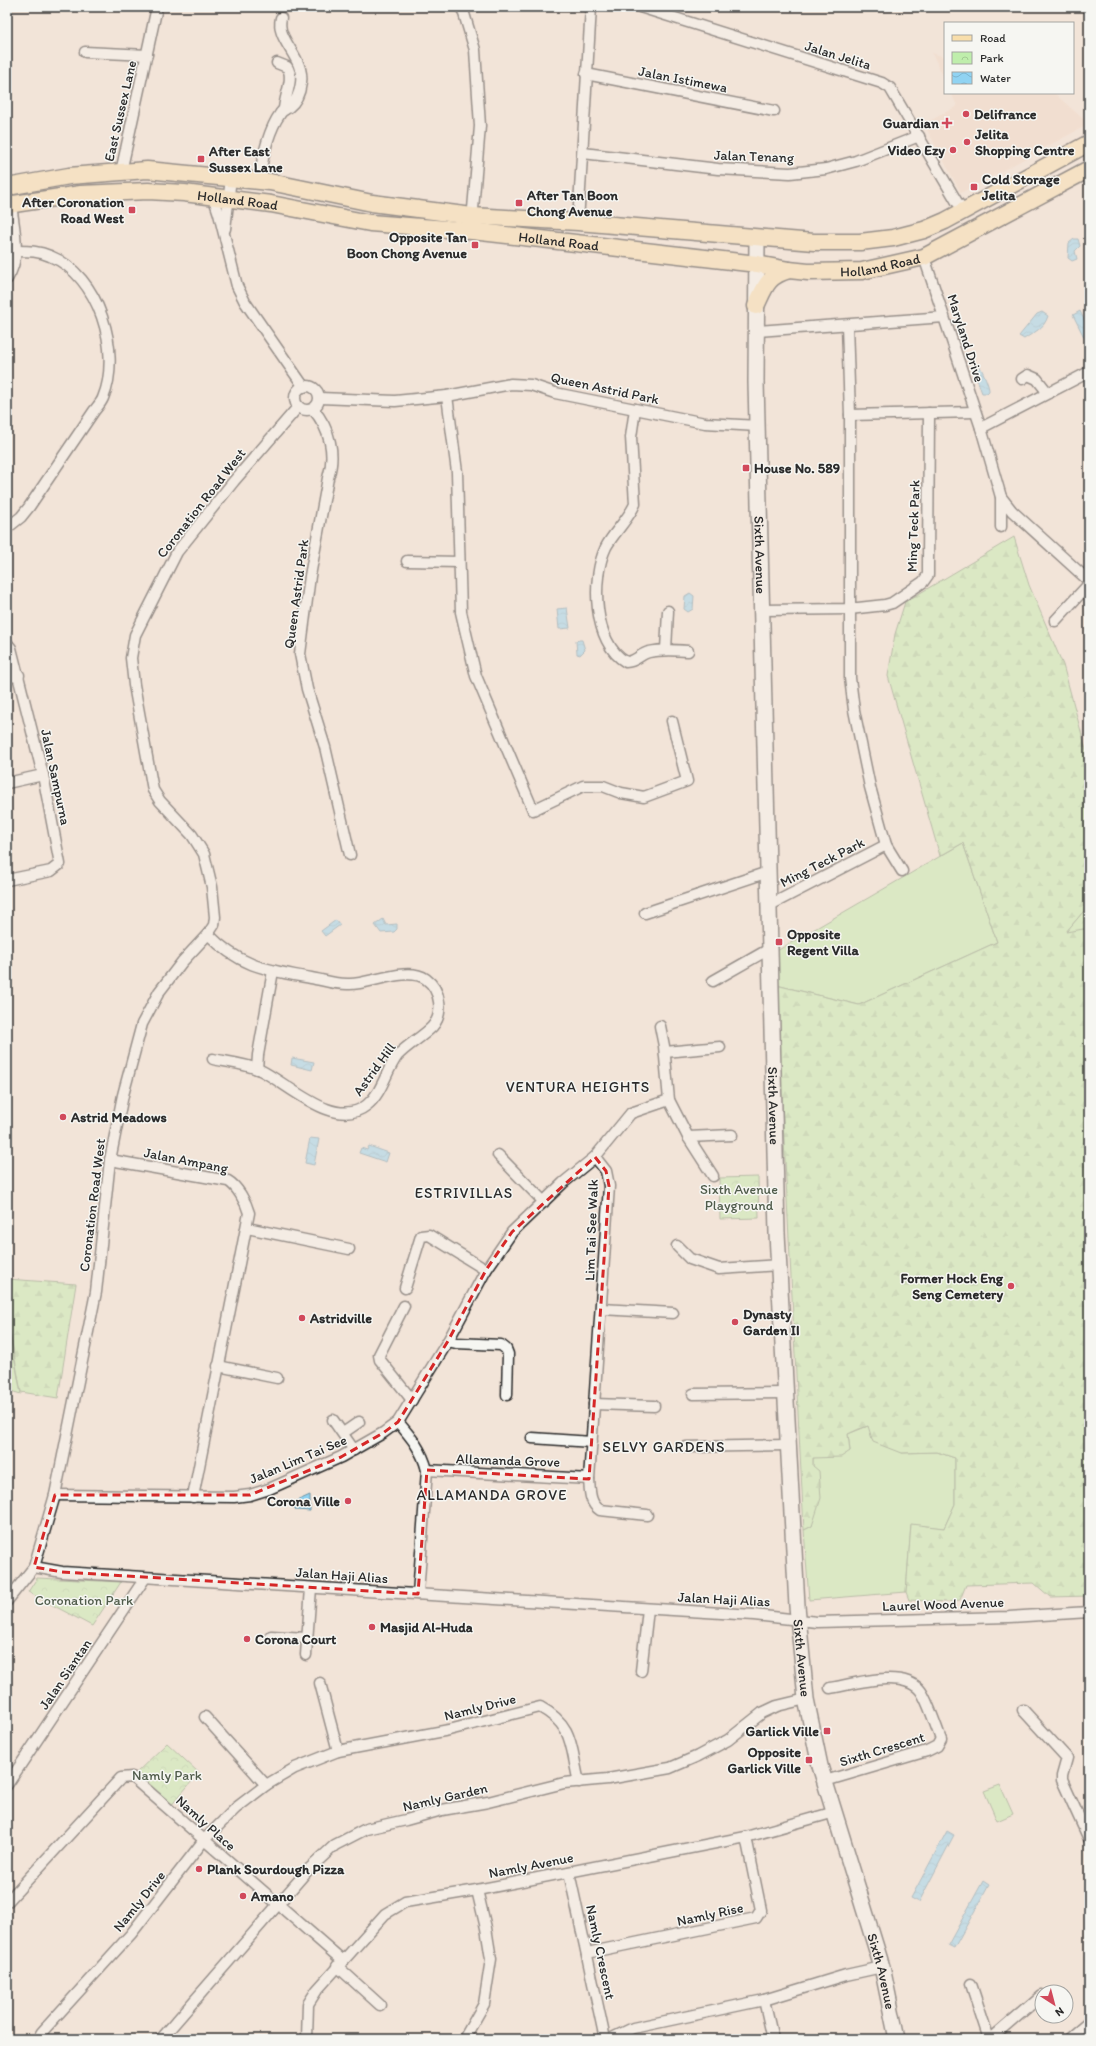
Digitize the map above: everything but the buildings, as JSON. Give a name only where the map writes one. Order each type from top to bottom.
[{"type":"main road","name":"Holland Road","points":[[9,205],[81,194],[148,191],[230,197],[370,223],[472,224],[578,222],[758,239],[814,242],[860,242],[894,238],[924,230],[964,211],[1089,143]]},
{"type":"main road","name":"Holland Road","points":[[7,187],[69,176],[147,170],[231,178],[258,181],[472,224],[757,264],[789,270],[862,271],[924,257],[1089,169]]},
{"type":"main road","points":[[964,211],[980,216],[1008,213]]},
{"type":"main road","name":"Sixth Avenue","points":[[758,239],[756,306],[758,331],[758,426],[779,1265],[798,1620],[806,1699],[825,1781],[882,1967],[897,2039]]},
{"type":"main road","points":[[756,306],[767,282],[779,273],[789,270]]},
{"type":"street","name":"East Sussex Lane","points":[[121,172],[157,7]]},
{"type":"street","points":[[462,7],[475,50],[480,126],[472,224]]},
{"type":"street","points":[[578,222],[591,7]]},
{"type":"street","name":"Jalan Jelita","points":[[640,7],[882,84],[890,88],[957,202],[964,211]]},
{"type":"street","points":[[258,181],[263,154],[280,114],[297,98],[302,82],[300,64],[281,32],[279,24],[281,18]]},
{"type":"street","name":"East Sussex Lane","points":[[85,52],[147,55]]},
{"type":"street","points":[[277,63],[287,67],[290,75],[284,110]]},
{"type":"street","name":"Jalan Istimewa","points":[[586,74],[774,111]]},
{"type":"street","name":"Jalan Tenang","points":[[583,153],[718,169],[790,172],[826,169],[856,161],[919,136]]},
{"type":"street","points":[[231,178],[225,235],[226,249],[237,286],[245,302],[304,387],[315,389],[320,398],[317,405],[313,409],[305,411],[298,407],[295,400],[296,394],[304,387]]},
{"type":"street","points":[[213,196],[225,235]]},
{"type":"street","points":[[7,278],[15,263],[17,251],[9,205]]},
{"type":"street","points":[[7,528],[21,517],[29,507],[103,398],[108,371],[108,337],[102,311],[92,293],[80,278],[64,263],[51,256],[36,252],[17,251]]},
{"type":"street","name":"Maryland Drive","points":[[924,257],[981,428],[1001,497],[1001,527]]},
{"type":"street","points":[[758,331],[944,317]]},
{"type":"street","name":"Ming Teck Park","points":[[847,325],[850,415],[850,678],[854,710],[870,787],[886,845],[902,871]]},
{"type":"street","points":[[981,428],[1089,372]]},
{"type":"street","points":[[1022,379],[1028,375],[1037,378],[1048,393]]},
{"type":"street","name":"Queen Astrid Park","points":[[320,398],[395,401],[447,396],[511,384],[531,385],[555,393],[705,423],[758,426]]},
{"type":"street","points":[[447,396],[457,472],[461,612],[476,676],[533,810],[583,786],[603,786],[621,793],[644,796],[687,781],[672,721]]},
{"type":"street","name":"Coronation Road West","points":[[7,1601],[10,1590],[34,1567],[55,1495],[96,1292],[110,1160],[123,1095],[142,1024],[159,992],[182,962],[208,934],[214,925],[215,917],[207,863],[204,854],[192,835],[160,801],[153,790],[134,685],[131,658],[132,647],[135,635],[177,552],[234,481],[298,407]]},
{"type":"street","name":"Queen Astrid Park","points":[[313,409],[330,437],[332,466],[328,478],[310,576],[300,654],[307,689],[325,747],[350,855]]},
{"type":"street","points":[[635,409],[632,437],[635,504],[632,512],[606,547],[598,573],[598,596],[601,629],[613,652],[626,662],[637,659],[647,652],[688,650]]},
{"type":"street","points":[[850,415],[975,412]]},
{"type":"street","name":"Ming Teck Park","points":[[763,610],[849,609],[892,603],[918,587],[928,575],[929,413]]},
{"type":"street","points":[[1001,497],[1012,511],[1089,583],[1055,622]]},
{"type":"street","points":[[407,561],[459,562]]},
{"type":"street","points":[[666,650],[668,611]]},
{"type":"street","name":"Jalan Sampurna","points":[[7,643],[11,648],[19,675],[43,775],[60,864],[51,871],[7,880]]},
{"type":"street","points":[[7,678],[19,675]]},
{"type":"street","points":[[7,783],[43,775]]},
{"type":"street","name":"Ming Teck Park","points":[[770,905],[886,845]]},
{"type":"street","points":[[645,913],[768,872]]},
{"type":"street","name":"Astrid Hill","points":[[208,934],[236,958],[273,971],[350,984],[406,974],[422,976],[430,982],[437,994],[440,1007],[435,1024],[403,1050],[396,1058],[370,1102],[356,1112],[345,1114],[328,1110],[258,1069],[213,1059]]},
{"type":"street","points":[[713,981],[772,948]]},
{"type":"street","points":[[258,1069],[258,1056],[273,971]]},
{"type":"street","points":[[660,1026],[665,1052],[668,1100],[688,1137],[714,1176]]},
{"type":"street","points":[[665,1052],[720,1047]]},
{"type":"street","name":"Jalan Lim Tai See","points":[[55,1495],[234,1497],[250,1495],[354,1450],[383,1433],[398,1422],[448,1341],[486,1270],[512,1232],[595,1157],[631,1113],[668,1100]]},
{"type":"street","points":[[688,1137],[732,1135]]},
{"type":"street","points":[[498,1155],[544,1202]]},
{"type":"street","name":"Lim Tai See Walk","points":[[595,1157],[606,1171],[610,1186],[589,1479],[590,1496],[595,1507],[600,1510],[647,1515]]},
{"type":"street","name":"Jalan Ampang","points":[[110,1160],[228,1181],[233,1185],[248,1209],[247,1228],[218,1366],[193,1497]]},
{"type":"street","points":[[247,1228],[349,1249]]},
{"type":"street","points":[[405,1288],[421,1236],[425,1234],[486,1270]]},
{"type":"street","points":[[676,1246],[690,1259],[719,1268],[779,1265]]},
{"type":"street","points":[[404,1306],[379,1356],[382,1364],[412,1400]]},
{"type":"street","points":[[601,1309],[673,1313]]},
{"type":"street","points":[[448,1341],[456,1343],[501,1345],[506,1349],[508,1354],[507,1395]]},
{"type":"street","points":[[218,1366],[277,1378]]},
{"type":"street","points":[[693,1394],[786,1393]]},
{"type":"street","points":[[594,1404],[654,1406]]},
{"type":"street","points":[[333,1420],[354,1450]]},
{"type":"street","points":[[342,1433],[359,1422]]},
{"type":"street","points":[[398,1422],[417,1445],[424,1459],[426,1470],[418,1594]]},
{"type":"street","points":[[532,1438],[592,1442]]},
{"type":"street","points":[[686,1447],[789,1445]]},
{"type":"street","name":"Allamanda Grove","points":[[426,1470],[589,1479]]},
{"type":"street","name":"Jalan Haji Alias","points":[[34,1567],[62,1572],[145,1578],[754,1615],[798,1620]]},
{"type":"street","name":"Jalan Siantan","points":[[7,1785],[145,1578]]},
{"type":"street","points":[[306,1655],[311,1588]]},
{"type":"street","points":[[641,1671],[648,1609]]},
{"type":"street","name":"Laurel Wood Avenue","points":[[798,1620],[824,1622],[1009,1617],[1089,1612]]},
{"type":"street","points":[[271,1636],[307,1638]]},
{"type":"street","name":"Sixth Crescent","points":[[825,1781],[927,1751],[937,1746],[941,1739],[921,1691],[910,1682],[878,1679],[830,1688]]},
{"type":"street","points":[[320,1683],[338,1751]]},
{"type":"street","name":"Namly Garden","points":[[161,2039],[308,1870],[335,1845],[366,1829],[442,1810],[488,1802],[564,1783],[639,1774],[670,1768],[698,1756],[728,1740],[762,1713],[777,1706],[806,1699]]},
{"type":"street","name":"Namly Drive","points":[[38,2039],[42,2032],[131,1934],[204,1840],[236,1808],[266,1785],[295,1768],[338,1751],[441,1731],[540,1707],[555,1715],[570,1737],[579,1782]]},
{"type":"street","points":[[1023,1710],[1067,1758],[1062,1780],[1089,1839]]},
{"type":"street","points":[[205,1717],[266,1785]]},
{"type":"street","name":"Namly Place","points":[[7,1902],[121,1778],[132,1777],[279,1904],[340,1963],[380,2005]]},
{"type":"street","name":"Namly Avenue","points":[[306,2039],[308,2004],[340,1963],[385,1914],[405,1902],[477,1890],[746,1837],[834,1812]]},
{"type":"street","name":"Namly Rise","points":[[587,1953],[756,1918],[761,1910],[746,1837]]},
{"type":"street","name":"Namly Crescent","points":[[569,1872],[604,2039]]},
{"type":"street","points":[[464,2039],[484,2004],[490,1959],[486,1928],[477,1890]]},
{"type":"street","points":[[610,2039],[633,2028],[764,2000],[846,1975],[882,1967]]},
{"type":"street","points":[[971,1984],[990,2039],[1034,2002]]},
{"type":"street","points":[[764,2000],[773,2039]]},
{"type":"street","points":[[1069,2039],[1089,2022]]},
{"type":"highlighted area","points":[[595,1157],[606,1171],[609,1186],[589,1479],[427,1470],[418,1594],[62,1572],[34,1567],[55,1495],[250,1495],[341,1457],[383,1433],[398,1422],[448,1341],[486,1270],[512,1232]]},
{"type":"shaded area","points":[[932,53],[944,57],[944,78]]},
{"type":"shaded area","points":[[951,94],[1055,94],[1089,124],[961,193],[924,124],[957,106]]},
{"type":"green space","points":[[1014,537],[1029,585],[1063,665],[1089,761],[1089,905],[1067,931],[1089,928],[1089,1596],[1050,1597],[1034,1583],[966,1585],[960,1600],[947,1602],[909,1600],[906,1592],[911,1524],[944,1528],[955,1504],[955,1458],[937,1452],[901,1453],[873,1442],[868,1426],[848,1434],[850,1451],[841,1457],[813,1458],[813,1466],[819,1471],[821,1498],[812,1526],[804,1530],[776,985],[859,1005],[997,942],[963,843],[940,856],[888,676],[895,634],[905,602]]},
{"type":"green space","points":[[963,843],[997,942],[859,1005],[776,985],[775,952]]},
{"type":"green space","points":[[1089,905],[1089,928],[1066,932]]},
{"type":"green space","name":"Sixth Avenue Playground","points":[[758,1177],[759,1218],[720,1219],[719,1178]]},
{"type":"green space","points":[[7,1279],[76,1284],[58,1398],[21,1392],[7,1316]]},
{"type":"green space","points":[[7,1318],[21,1394],[7,1390]]},
{"type":"green space","points":[[868,1426],[901,1453],[937,1452],[955,1458],[955,1504],[944,1528],[911,1525],[906,1592],[809,1600],[804,1530],[812,1526],[813,1458],[850,1451],[848,1434]]},
{"type":"green space","name":"Coronation Park","points":[[37,1578],[121,1582],[92,1626],[28,1592]]},
{"type":"green space","name":"Namly Park","points":[[167,1743],[199,1773],[169,1808],[132,1777]]},
{"type":"green space","points":[[1000,1785],[1013,1814],[997,1821],[984,1791]]},
{"type":"water","points":[[1074,239],[1078,239],[1080,246],[1075,251],[1077,259],[1072,261],[1068,258],[1069,243]]},
{"type":"water","points":[[1080,311],[1089,330],[1089,347],[1073,315]]},
{"type":"water","points":[[1042,312],[1048,316],[1044,324],[1024,339],[1019,336],[1037,314]]},
{"type":"water","points":[[980,367],[988,386],[989,391],[987,393],[982,393],[974,371]]},
{"type":"water","points":[[690,593],[694,596],[693,609],[688,612],[684,609],[685,596]]},
{"type":"water","points":[[567,608],[570,628],[559,629],[557,609]]},
{"type":"water","points":[[582,640],[585,650],[580,655],[577,654],[576,641]]},
{"type":"water","points":[[383,919],[386,925],[397,924],[397,929],[394,932],[381,933],[375,925]]},
{"type":"water","points":[[336,920],[340,925],[325,936],[321,931]]},
{"type":"water","points":[[292,1058],[314,1062],[312,1070],[291,1065]]},
{"type":"water","points":[[310,1138],[319,1139],[314,1165],[305,1163]]},
{"type":"water","points":[[369,1146],[389,1153],[386,1162],[359,1153],[361,1148],[367,1150]]},
{"type":"water","points":[[310,1495],[310,1511],[296,1510],[292,1503]]},
{"type":"water","points":[[947,1831],[954,1835],[919,1902],[911,1898]]},
{"type":"water","points":[[983,1881],[989,1885],[954,1948],[948,1945]]},
{"type":"place","name":"Delifrance","points":[[966,114]]},
{"type":"place","name":"Guardian","points":[[947,123]]},
{"type":"place","name":"Jelita Shopping Centre","points":[[967,142]]},
{"type":"place","name":"Video Ezy","points":[[953,150]]},
{"type":"place","name":"After East Sussex Lane","points":[[201,159]]},
{"type":"place","name":"Cold Storage Jelita","points":[[974,187]]},
{"type":"place","name":"After Tan Boon Chong Avenue","points":[[519,203]]},
{"type":"place","name":"After Coronation Road West","points":[[132,210]]},
{"type":"place","name":"Opposite Tan Boon Chong Avenue","points":[[475,245]]},
{"type":"place","name":"House No. 589","points":[[746,468]]},
{"type":"place","name":"Opposite Regent Villa","points":[[779,942]]},
{"type":"place","name":"Astrid Meadows","points":[[63,1117]]},
{"type":"place","name":"Former Hock Eng Seng Cemetery","points":[[1011,1286]]},
{"type":"place","name":"Astridville","points":[[302,1318]]},
{"type":"place","name":"Dynasty Garden II","points":[[735,1322]]},
{"type":"place","name":"Corona Ville","points":[[348,1501]]},
{"type":"place","name":"Masjid Al-Huda","points":[[372,1627]]},
{"type":"place","name":"Corona Court","points":[[247,1639]]},
{"type":"place","name":"Garlick Ville","points":[[827,1731]]},
{"type":"place","name":"Opposite Garlick Ville","points":[[809,1760]]},
{"type":"place","name":"Plank Sourdough Pizza","points":[[199,1869]]},
{"type":"place","name":"Amano","points":[[243,1896]]},
{"type":"district","name":"VENTURA HEIGHTS","points":[[578,1087]]},
{"type":"district","name":"ESTRIVILLAS","points":[[464,1193]]},
{"type":"district","name":"SELVY GARDENS","points":[[664,1447]]},
{"type":"district","name":"ALLAMANDA GROVE","points":[[492,1495]]}]
